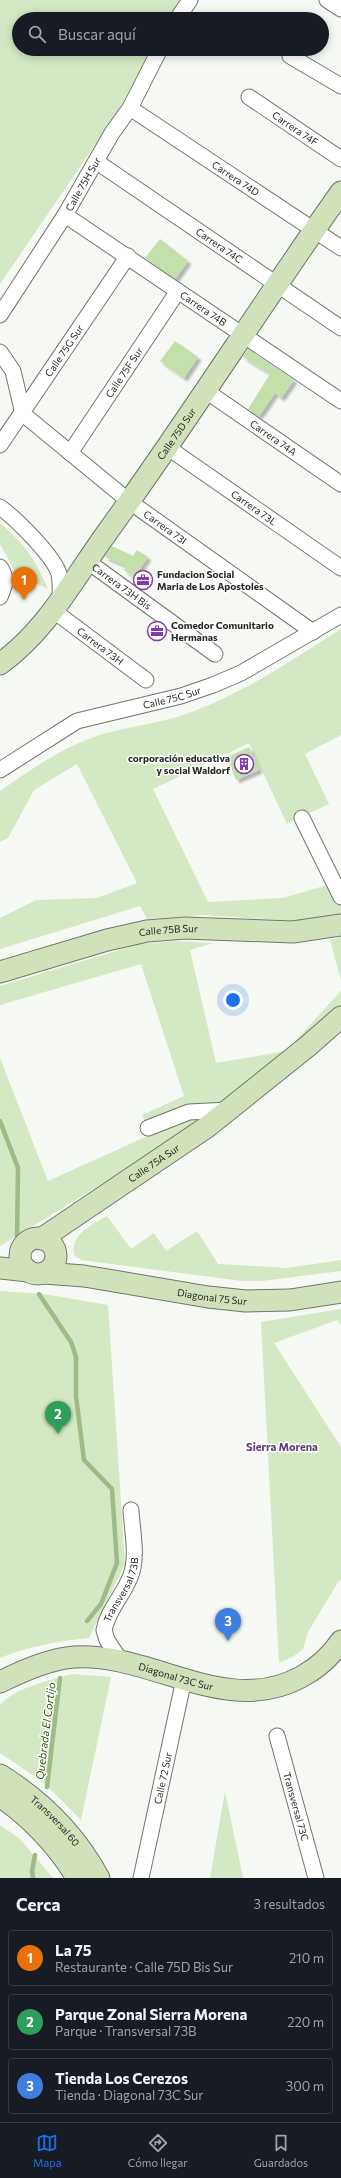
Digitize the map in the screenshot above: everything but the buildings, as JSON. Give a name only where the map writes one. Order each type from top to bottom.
[{"type":"street","points":[[182,12],[190,0]]},
{"type":"street","points":[[327,0],[341,10]]},
{"type":"street","name":"Calle 75H Sur","points":[[0,315],[65,215],[97,162],[112,133],[130,108],[156,56]]},
{"type":"street","points":[[290,56],[341,86]]},
{"type":"street","name":"Carrera 74F","points":[[249,98],[341,160]]},
{"type":"street","name":"Carrera 74D","points":[[130,108],[341,248]]},
{"type":"street","name":"Carrera 74C","points":[[97,162],[277,283],[341,328]]},
{"type":"street","name":"Calle 75D Sur","points":[[0,664],[24,645],[57,607],[86,561],[130,502],[244,335],[277,283],[341,192]]},
{"type":"street","name":"Carrera 74B","points":[[65,215],[128,256],[341,401]]},
{"type":"street","name":"Calle 75G Sur","points":[[0,445],[23,414],[128,256]]},
{"type":"street","name":"Calle 75F Sur","points":[[70,453],[178,291]]},
{"type":"street","points":[[0,352],[13,371],[23,414]]},
{"type":"street","name":"Carrera 74A","points":[[206,391],[341,484]]},
{"type":"street","name":"Carrera 73I","points":[[23,414],[130,502],[313,632]]},
{"type":"street","name":"Carrera 73L","points":[[167,447],[341,568]]},
{"type":"street","points":[[0,506],[25,529],[48,555],[58,573],[57,607]]},
{"type":"street","name":"Carrera 73H Bis","points":[[86,561],[215,654]]},
{"type":"street","points":[[0,568],[5,574],[6,583],[0,597]]},
{"type":"street","name":"Carrera 73H","points":[[57,607],[146,680]]},
{"type":"street","name":"Calle 75C Sur","points":[[0,770],[77,721],[181,696],[213,685],[241,673],[341,615]]},
{"type":"street","points":[[302,818],[341,897]]},
{"type":"street","name":"Calle 75B Sur","points":[[0,972],[107,940],[147,931],[185,928],[293,932],[341,925]]},
{"type":"street","name":"Calle 75A Sur","points":[[0,1260],[22,1249],[30,1241],[44,1258],[77,1215],[185,1143],[229,1110],[341,1017]]},
{"type":"street","points":[[148,1128],[189,1112],[229,1110]]},
{"type":"street","points":[[0,1268],[44,1258]]},
{"type":"street","name":"Diagonal 75 Sur","points":[[44,1258],[84,1276],[208,1297],[246,1301],[290,1300],[341,1292]]},
{"type":"street","name":"Transversal 73B","points":[[122,1663],[107,1640],[104,1630],[105,1623],[116,1600],[132,1575],[134,1561],[130,1510]]},
{"type":"street","name":"Diagonal 73C Sur","points":[[0,1682],[42,1665],[73,1657],[102,1659],[122,1663],[234,1690],[269,1690],[290,1683],[310,1672],[326,1658],[341,1641]]},
{"type":"street","name":"Calle 72 Sur","points":[[141,1878],[184,1679]]},
{"type":"street","name":"Transversal 73C","points":[[277,1736],[316,1878]]},
{"type":"street","name":"Transversal 60","points":[[0,1775],[32,1798],[67,1830],[86,1854],[98,1878]]},
{"type":"street","name":"Transversal 60","points":[[0,1796],[28,1819],[52,1842],[78,1878]]},
{"type":"green space","points":[[0,0],[183,0],[176,12],[12,12],[12,56],[150,56],[116,114],[0,284]]},
{"type":"green space","points":[[0,523],[23,545],[39,569],[48,589],[17,575],[0,544]]},
{"type":"green space","points":[[341,629],[341,735],[305,754],[329,804],[287,824],[249,743],[153,789],[208,902],[283,898],[334,883],[341,878],[341,915],[310,922],[203,915],[147,919],[140,906],[0,949],[0,918],[36,900],[97,898],[137,883],[77,764],[34,790],[8,838],[0,842],[0,791],[49,758],[89,739],[114,731],[157,722],[189,713],[229,696],[286,664]]},
{"type":"green space","points":[[341,937],[341,980],[330,940]]},
{"type":"green space","points":[[175,941],[213,943],[190,950],[216,1063],[286,1051],[341,991],[341,1006],[197,1126],[0,1246],[0,1058],[48,1181],[150,1135],[142,1115],[184,1096],[141,964],[0,1005],[0,986],[139,944]]},
{"type":"green space","points":[[107,1216],[131,1249],[154,1233],[166,1251],[197,1231],[218,1264],[287,1268],[341,1260],[341,1271],[262,1281],[242,1281],[81,1260],[74,1255],[75,1241],[83,1231]]},
{"type":"green space","points":[[0,1291],[44,1294],[108,1305],[125,1564],[89,1638],[44,1645],[22,1650],[0,1658]]},
{"type":"green space","points":[[341,1309],[341,1325],[337,1320],[274,1343],[341,1447],[341,1580],[338,1582],[308,1632],[303,1649],[294,1656],[279,1663],[261,1322]]},
{"type":"green space","points":[[72,1674],[111,1677],[81,1820],[43,1782],[0,1753],[0,1705],[6,1699],[23,1689]]},
{"type":"green space","points":[[225,1791],[243,1878],[210,1878]]},
{"type":"green space","points":[[0,1825],[20,1839],[53,1878],[0,1878]]},
{"type":"waterway","name":"Quebrada El Cortijo","points":[[0,1121],[18,1168],[17,1241]]},
{"type":"waterway","name":"Quebrada El Cortijo","points":[[39,1294],[71,1342],[76,1357],[76,1396],[84,1460],[112,1489],[117,1563],[101,1604],[87,1621]]},
{"type":"waterway","name":"Quebrada El Cortijo","points":[[47,1787],[60,1678]]},
{"type":"waterway","name":"Quebrada El Cortijo","points":[[33,1878],[32,1871],[35,1855]]},
{"type":"place","name":"Fundacion Social Maria de Los Apostoles","points":[[143,580]]},
{"type":"place","name":"La 75","points":[[24,600]]},
{"type":"place","name":"Comedor Comunitario Hermanas","points":[[157,631]]},
{"type":"place","name":"corporación educativa y social Waldorf","points":[[244,764]]},
{"type":"place","name":"Parque Zonal Sierra Morena","points":[[58,1434]]},
{"type":"place","name":"Tienda Los Cerezos","points":[[228,1641]]},
{"type":"district","name":"Sierra Morena","points":[[282,1446]]}]
